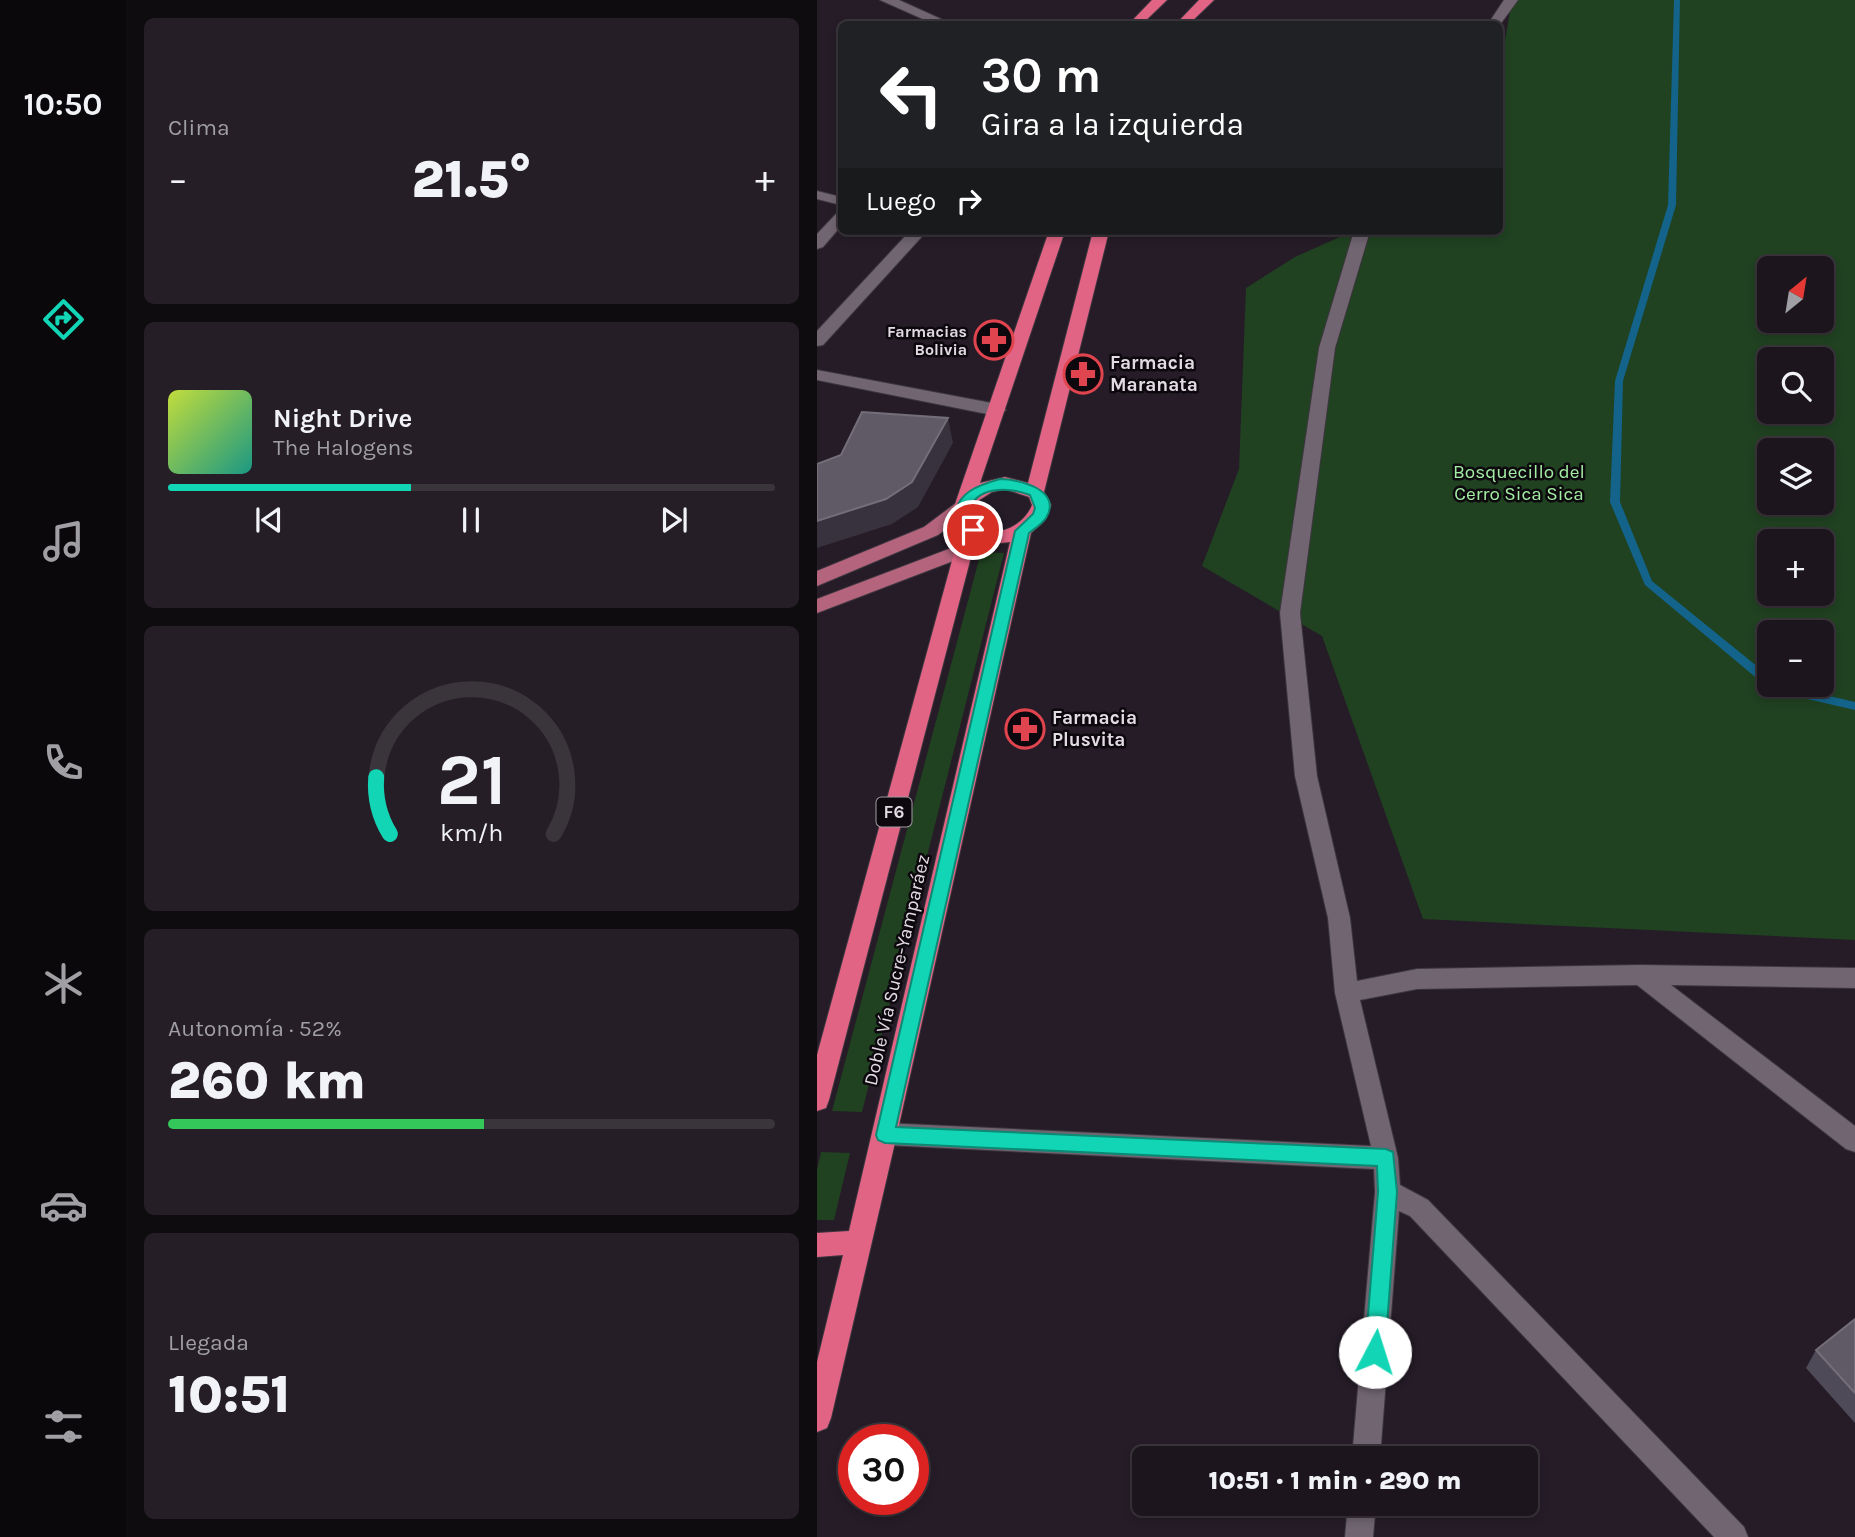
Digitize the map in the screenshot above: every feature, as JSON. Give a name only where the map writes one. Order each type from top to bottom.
[{"type":"highway","points":[[1138,21],[1160,0]]},
{"type":"highway","points":[[1185,21],[1207,0]]},
{"type":"highway","name":"Doble Vía Sucre-Yamparáez","points":[[817,1100],[962,550],[965,510],[1056,235]]},
{"type":"highway","name":"Doble Vía Sucre-Yamparáez","points":[[817,1418],[885,1135],[1022,531],[1040,517],[1042,508],[1035,492],[1100,235]]},
{"type":"highway","points":[[1022,531],[996,537],[984,535],[965,510],[976,492],[1000,483],[1014,484],[1035,492]]},
{"type":"highway","points":[[817,1245],[860,1242]]},
{"type":"main road","points":[[817,579],[931,531],[965,510]]},
{"type":"main road","points":[[817,606],[996,537]]},
{"type":"street","points":[[888,0],[938,21]]},
{"type":"street","points":[[1496,21],[1511,0]]},
{"type":"street","points":[[817,244],[838,220]]},
{"type":"street","points":[[817,341],[915,235]]},
{"type":"street","points":[[1361,235],[1327,348],[1295,557],[1290,613],[1306,776],[1339,918],[1347,993],[1386,1158],[1388,1192],[1367,1446]]},
{"type":"street","points":[[817,374],[997,410]]},
{"type":"street","points":[[1347,993],[1417,979],[1641,975],[1855,978]]},
{"type":"street","points":[[1641,975],[1855,1141]]},
{"type":"street","points":[[885,1135],[1386,1158]]},
{"type":"street","points":[[1388,1192],[1419,1208],[1734,1537]]},
{"type":"street","points":[[1359,1537],[1361,1516]]},
{"type":"lane","points":[[817,195],[838,200]]},
{"type":"green space","name":"Bosquecillo del Cerro Sica Sica","points":[[1512,0],[1855,0],[1855,940],[1423,919],[1322,636],[1202,566],[1239,469],[1246,288],[1295,257],[1344,235],[1503,235],[1503,52]]},
{"type":"green space","points":[[981,552],[1004,553],[862,1112],[832,1111]]},
{"type":"green space","points":[[821,1152],[850,1153],[834,1220],[817,1220],[817,1170]]},
{"type":"building","points":[[862,412],[948,418],[912,482],[886,499],[817,521],[817,464],[841,455]]},
{"type":"building","points":[[1855,1319],[1855,1393],[1816,1350]]},
{"type":"waterway","points":[[1677,0],[1672,205],[1619,381],[1615,502],[1648,583],[1757,672]]},
{"type":"waterway","points":[[1816,697],[1855,706]]},
{"type":"place","name":"Farmacias Bolivia","points":[[994,340]]},
{"type":"place","name":"Farmacia Maranata","points":[[1083,374]]},
{"type":"place","name":"Farmacia Plusvita","points":[[1025,729]]},
{"type":"route","points":[[973,530],[962,516],[963,507],[967,499],[987,486],[1000,483],[1025,486],[1040,499],[1040,517],[1022,531],[885,1135],[1386,1158],[1388,1192],[1375,1352]]}]
